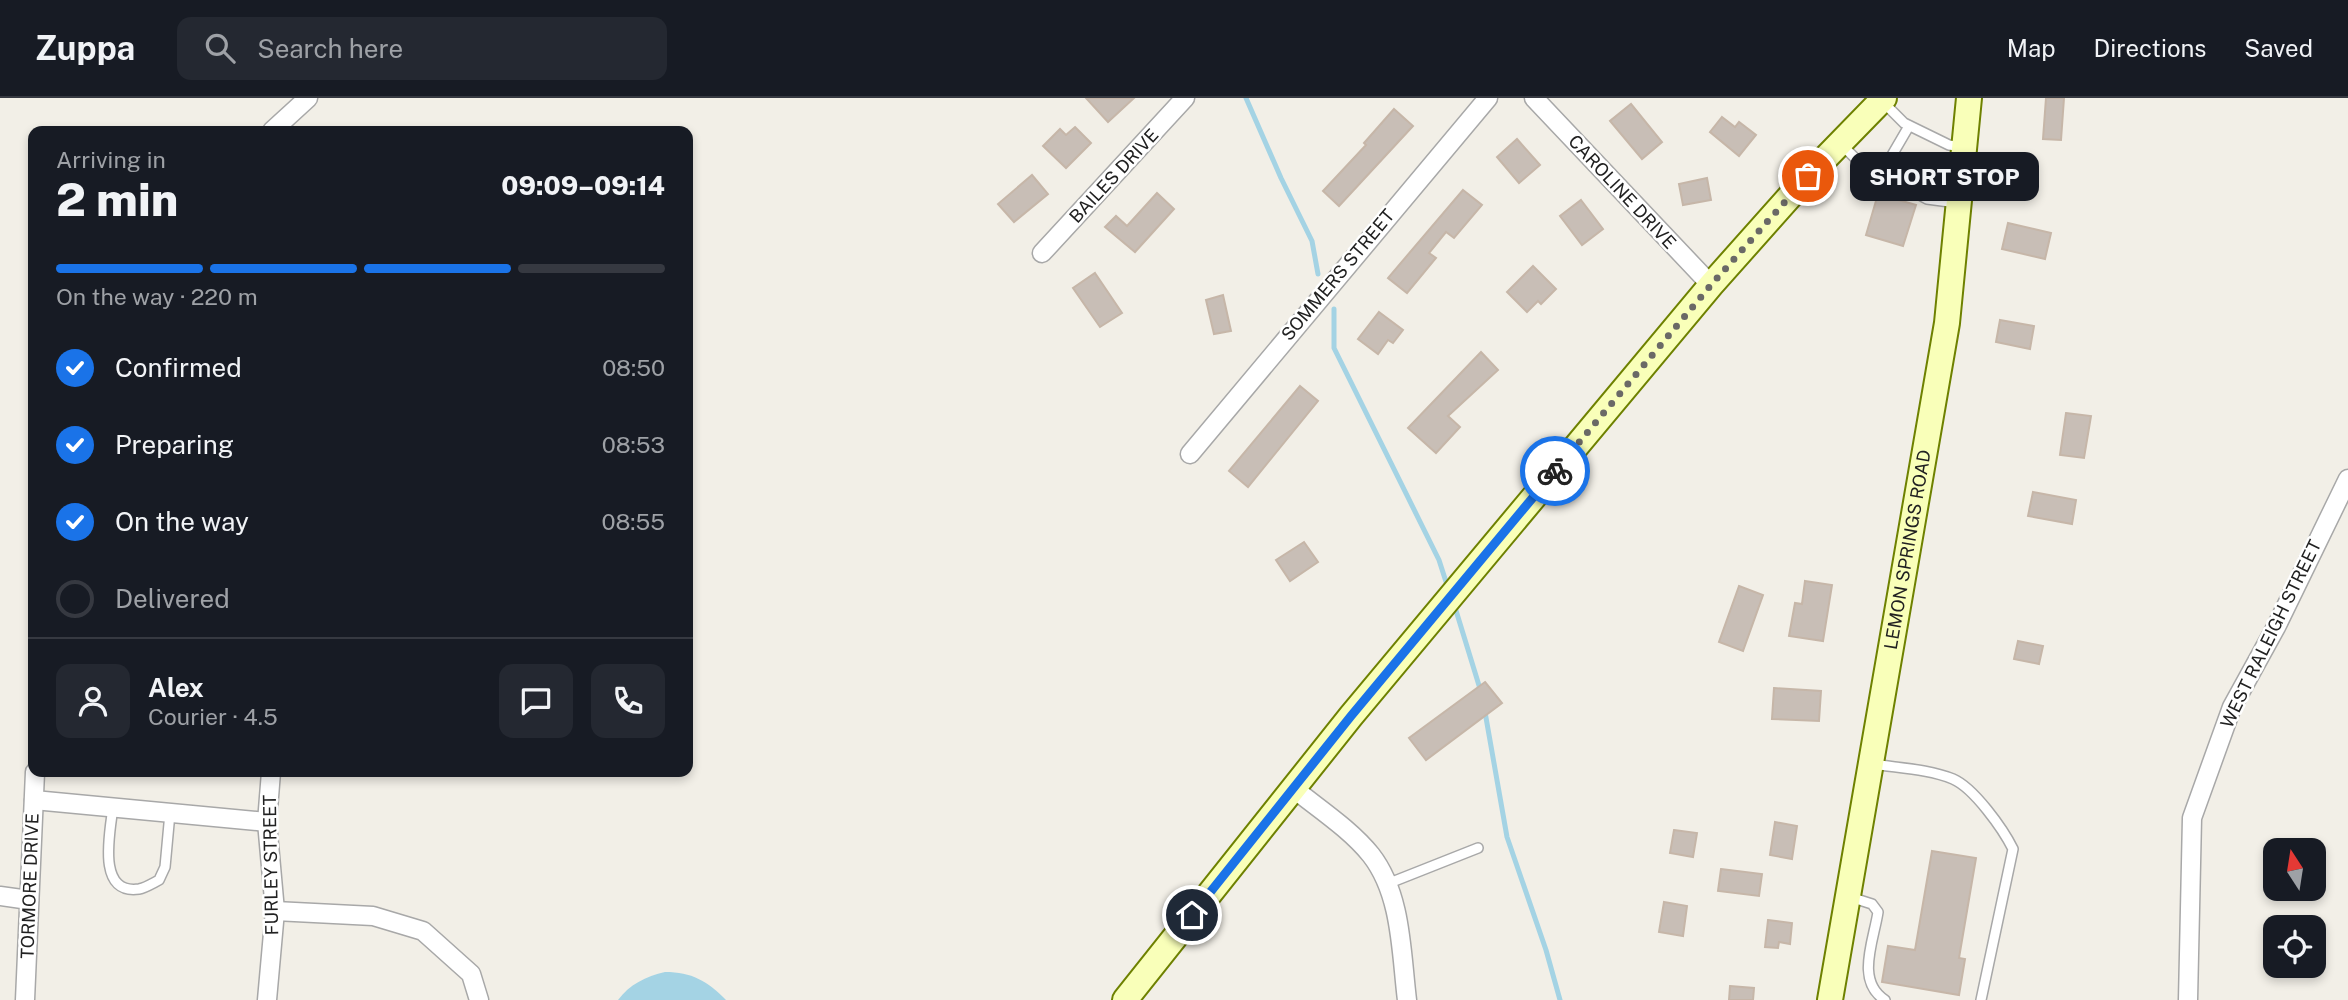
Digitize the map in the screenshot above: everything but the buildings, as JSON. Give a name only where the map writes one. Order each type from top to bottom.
[{"type":"main road","name":"LEMON SPRINGS ROAD","points":[[1830,1000],[1947,323],[1969,98]]},
{"type":"main road","points":[[1125,1000],[1293,788],[1711,285],[1883,99]]},
{"type":"street","points":[[277,126],[308,98]]},
{"type":"street","name":"BAILES DRIVE","points":[[1042,253],[1185,98]]},
{"type":"street","name":"SOMMERS STREET","points":[[1190,454],[1488,98]]},
{"type":"street","name":"CAROLINE DRIVE","points":[[1534,98],[1711,285]]},
{"type":"street","name":"WEST RALEIGH STREET","points":[[2188,1000],[2192,818],[2232,707],[2276,627],[2348,479]]},
{"type":"street","name":"TORMORE DRIVE","points":[[25,1000],[35,777]]},
{"type":"street","name":"FURLEY STREET","points":[[267,1000],[275,911],[267,822],[271,777]]},
{"type":"street","points":[[1293,788],[1356,838],[1371,855],[1387,884],[1397,919],[1407,1000]]},
{"type":"street","points":[[34,800],[267,822]]},
{"type":"street","points":[[0,896],[29,900]]},
{"type":"street","points":[[275,911],[373,916],[424,931],[471,975],[479,1000]]},
{"type":"lane","points":[[1883,99],[1909,126],[1949,145],[1964,147]]},
{"type":"lane","points":[[1881,174],[1909,126]]},
{"type":"lane","points":[[1840,143],[1859,162],[1927,199],[1959,203]]},
{"type":"lane","points":[[1871,764],[1955,780],[1974,796],[2005,832],[2013,849],[1981,1000]]},
{"type":"lane","points":[[113,807],[108,858],[112,877],[123,888],[140,889],[159,880],[165,867],[170,813]]},
{"type":"lane","points":[[1387,884],[1478,848]]},
{"type":"lane","points":[[1848,897],[1872,904],[1878,912],[1868,966],[1870,985],[1885,1000]]},
{"type":"water","points":[[665,972],[698,979],[726,1000],[618,1000],[638,982]]},
{"type":"waterway","points":[[1246,98],[1312,241],[1318,274]]},
{"type":"waterway","points":[[1334,309],[1334,348],[1439,560],[1448,588]]},
{"type":"waterway","points":[[1454,604],[1481,692]]},
{"type":"waterway","points":[[1485,712],[1507,837],[1546,950],[1560,1000]]},
{"type":"way so far","points":[[1555,471],[1711,285],[1808,176]]},
{"type":"place","name":"SHORT STOP","points":[[1808,176]]},
{"type":"route","points":[[1192,915],[1351,716],[1555,471]]}]
